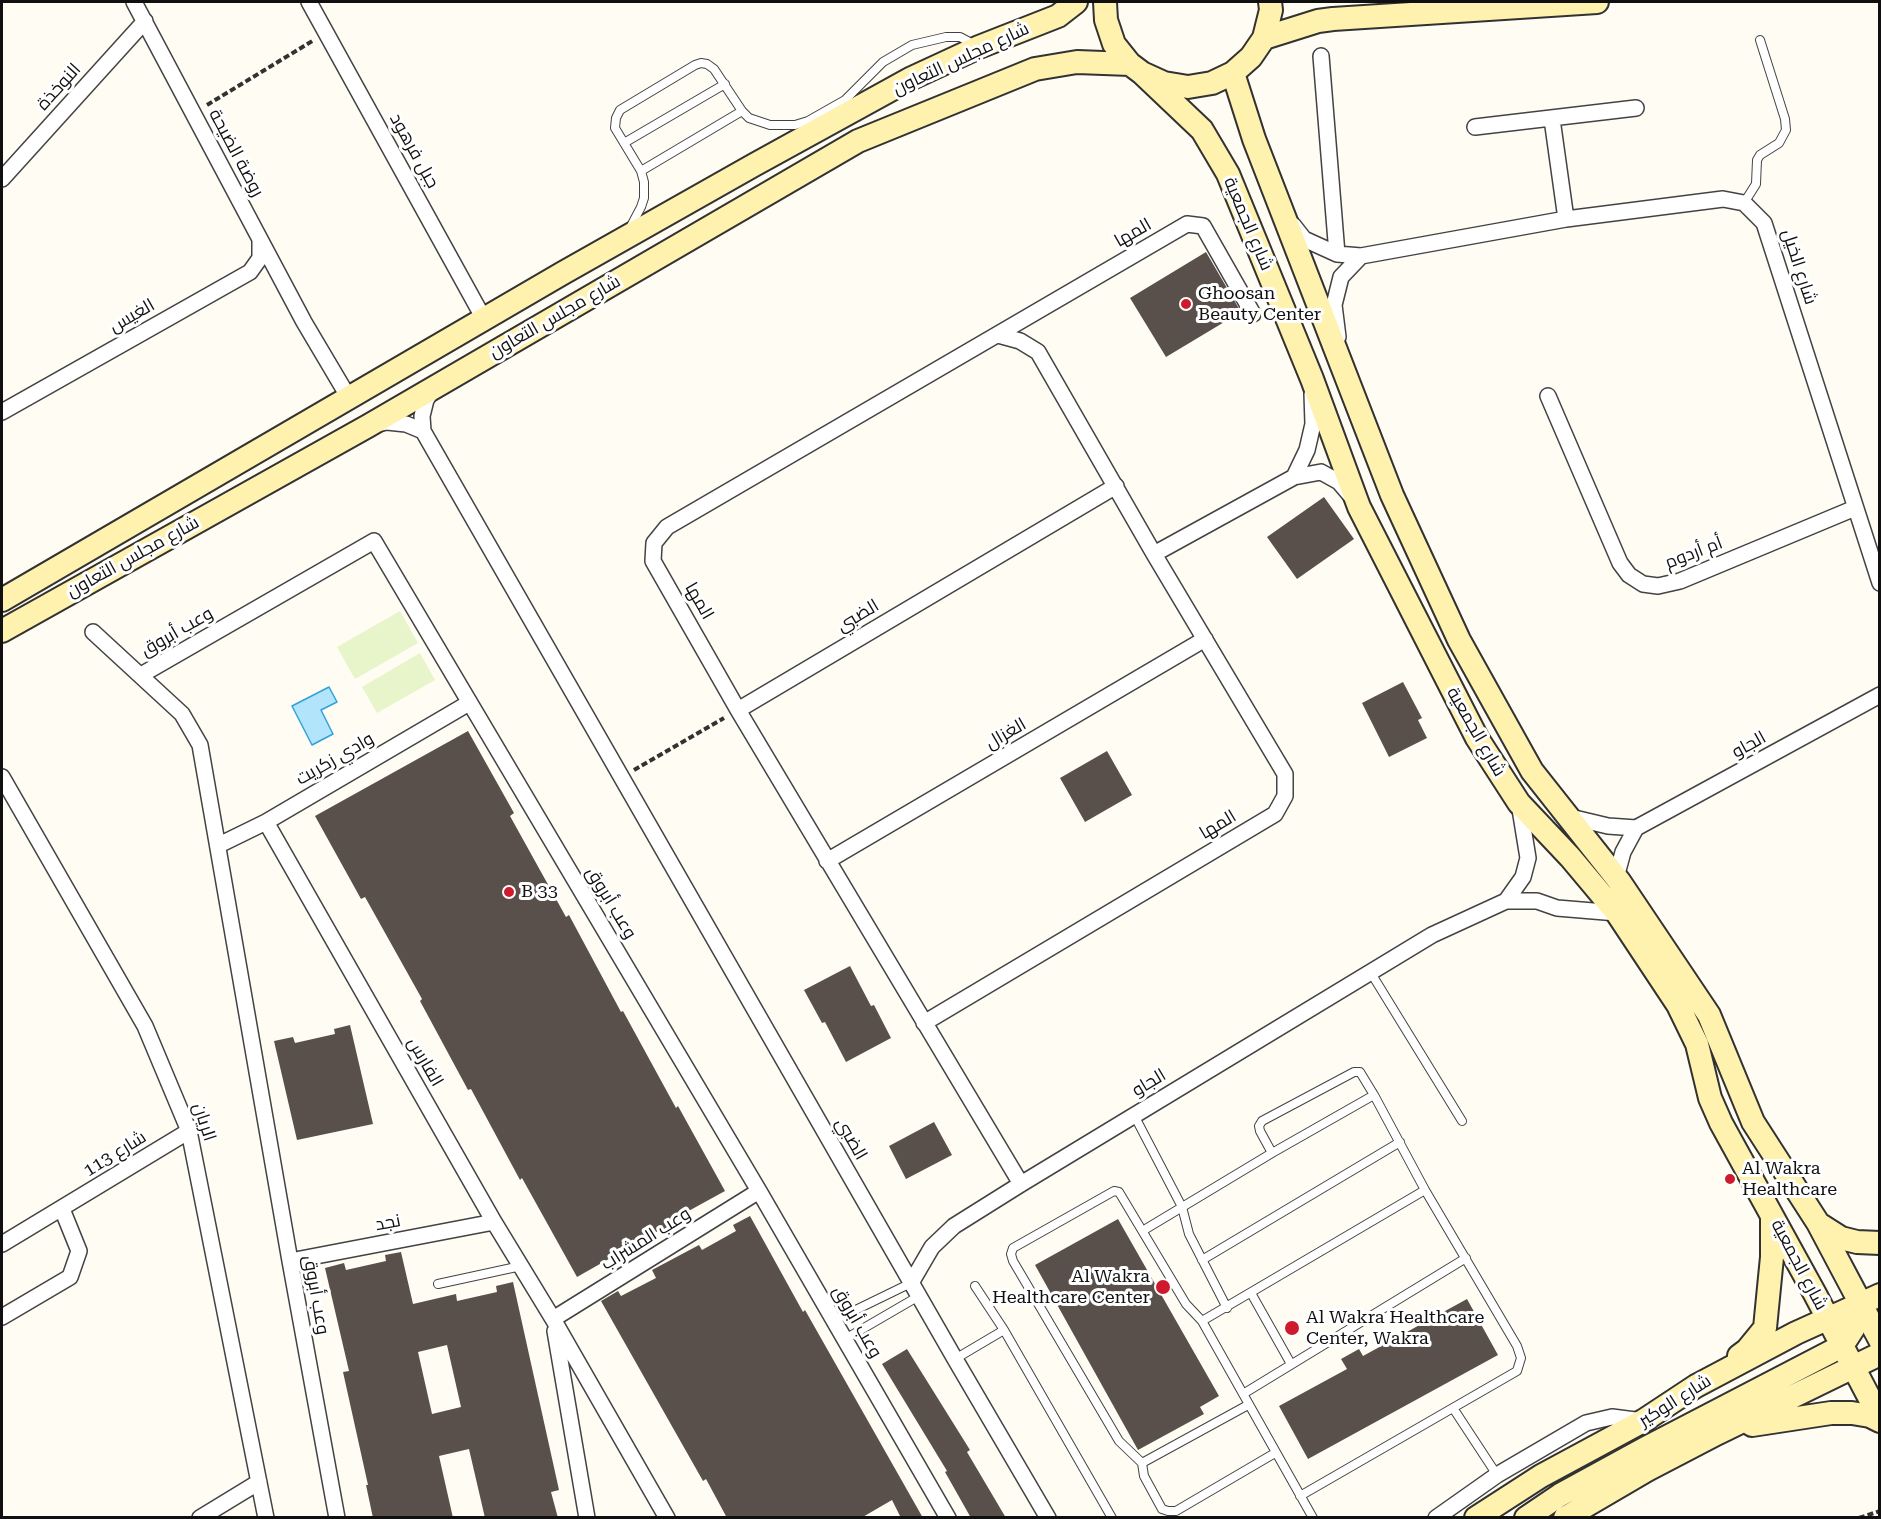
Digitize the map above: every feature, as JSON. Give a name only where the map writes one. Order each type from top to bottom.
[{"type":"main road","name":"شارع مجلس التعاون","points":[[2,600],[484,319],[912,78],[979,47],[1058,16],[1076,2]]},
{"type":"main road","name":"شارع الجمعية","points":[[1105,2],[1106,20],[1114,44],[1136,69],[1202,130],[1228,174],[1312,379],[1359,507],[1477,738],[1519,803],[1570,857],[1617,913],[1678,1005],[1697,1044],[1710,1098],[1721,1123],[1815,1294],[1863,1338]]},
{"type":"main road","points":[[1233,73],[1251,57],[1264,38],[1271,10],[1270,2]]},
{"type":"main road","points":[[1264,38],[1317,21],[1597,2]]},
{"type":"main road","name":"شارع مجلس التعاون","points":[[2,631],[368,426],[858,141],[1035,69],[1077,62],[1136,69],[1164,83],[1188,87],[1212,83],[1233,73]]},
{"type":"main road","name":"شارع الجمعية","points":[[1233,73],[1254,139],[1281,211],[1392,495],[1459,640],[1532,771],[1619,881],[1709,1015],[1753,1122],[1870,1299],[1863,1338],[1852,1367],[1880,1420]]},
{"type":"main road","points":[[1696,1386],[1747,1350],[1765,1328],[1772,1257],[1772,1215]]},
{"type":"main road","points":[[1818,1223],[1841,1238],[1857,1242],[1880,1243]]},
{"type":"main road","name":"شارع الوكير","points":[[1476,1518],[1541,1476],[1643,1421],[1696,1386],[1796,1333],[1863,1338]]},
{"type":"main road","points":[[1526,1518],[1560,1496],[1646,1448],[1863,1338]]},
{"type":"main road","points":[[1569,1516],[1718,1432],[1852,1367]]},
{"type":"main road","points":[[1718,1432],[1782,1419],[1831,1413],[1852,1413],[1880,1420]]},
{"type":"street","name":"روضة الضيحة","points":[[134,2],[304,322],[349,398]]},
{"type":"street","name":"جبل فرهود","points":[[309,2],[484,319]]},
{"type":"street","name":"النوخذة","points":[[2,179],[145,21]]},
{"type":"street","points":[[1321,56],[1337,254]]},
{"type":"street","points":[[1475,127],[1636,108]]},
{"type":"street","points":[[1552,119],[1566,219]]},
{"type":"street","points":[[1281,211],[1304,238],[1337,254],[1361,256],[1566,219],[1723,199],[1744,203]]},
{"type":"street","name":"شارع الخيل","points":[[1744,203],[1764,223],[1880,583]]},
{"type":"street","name":"المها","points":[[1020,1184],[738,710],[653,561],[654,543],[668,527],[1186,224],[1203,226],[1253,314]]},
{"type":"street","name":"الغيس","points":[[2,412],[250,272],[260,258],[260,238]]},
{"type":"street","points":[[1344,372],[1334,305],[1341,277],[1361,256]]},
{"type":"street","name":"المها","points":[[924,1023],[1275,814],[1285,796],[1285,774],[1154,554],[1038,352],[1020,341],[998,335]]},
{"type":"street","points":[[1294,477],[1307,450],[1313,424],[1312,379]]},
{"type":"street","points":[[368,426],[387,422],[406,424],[423,431],[422,416],[426,400],[434,387]]},
{"type":"street","name":"أم أردوم","points":[[1548,396],[1620,563],[1629,575],[1642,584],[1658,586],[1680,581],[1855,508]]},
{"type":"street","name":"الضبي","points":[[423,431],[1048,1518]]},
{"type":"street","points":[[1154,554],[1294,477],[1321,472],[1339,482],[1359,507]]},
{"type":"street","name":"الضبي","points":[[738,710],[1116,486]]},
{"type":"street","name":"وعب أبروق","points":[[141,675],[374,541],[759,1191],[948,1518]]},
{"type":"street","name":"وعب أبروق","points":[[93,632],[182,714],[200,745],[337,1518]]},
{"type":"street","name":"الغزال","points":[[827,861],[1205,639]]},
{"type":"street","name":"الجاو","points":[[1636,828],[1880,695]]},
{"type":"street","name":"وادي زكريت","points":[[219,845],[266,822],[469,703]]},
{"type":"street","name":"الريان","points":[[2,777],[146,1026],[189,1131],[266,1518]]},
{"type":"street","points":[[1506,901],[1523,877],[1528,858],[1519,803]]},
{"type":"street","points":[[1566,816],[1608,826],[1636,828],[1623,852],[1617,873],[1619,881]]},
{"type":"street","name":"الفارس","points":[[266,822],[494,1222],[553,1319],[667,1518]]},
{"type":"street","name":"الجاو","points":[[915,1290],[925,1258],[942,1236],[1020,1184],[1432,935],[1506,901],[1537,901],[1557,908],[1617,913]]},
{"type":"street","name":"شارع 113","points":[[2,1244],[189,1131]]},
{"type":"street","name":"وعب المشراب","points":[[553,1319],[759,1191]]},
{"type":"street","points":[[2,1317],[70,1277],[79,1251],[62,1209]]},
{"type":"street","name":"نجد","points":[[290,1261],[494,1222]]},
{"type":"street","name":"الفارس","points":[[553,1319],[587,1518]]},
{"type":"street","points":[[1436,1518],[1497,1475],[1586,1423],[1612,1417],[1643,1421]]},
{"type":"street","points":[[200,1518],[259,1482]]},
{"type":"lane","points":[[622,240],[636,218],[644,198],[644,182],[641,171],[615,128],[616,118],[620,110],[695,65],[702,63],[711,66],[749,118],[764,124],[795,125],[808,121],[845,100],[883,62],[912,45],[946,37],[960,37],[979,47]]},
{"type":"lane","points":[[1744,203],[1756,184],[1757,160],[1760,155],[1779,143],[1786,130],[1785,119],[1760,40]]},
{"type":"lane","points":[[624,143],[725,84]]},
{"type":"lane","points":[[641,171],[742,111]]},
{"type":"lane","points":[[1371,973],[1462,1121]]},
{"type":"lane","points":[[1272,1153],[1260,1131],[1259,1126],[1262,1121],[1354,1072],[1360,1072],[1425,1190],[1517,1346],[1521,1358],[1516,1371],[1300,1496]]},
{"type":"lane","points":[[1144,1230],[1374,1095]]},
{"type":"lane","points":[[1134,1115],[1182,1207],[1190,1234],[1227,1308]]},
{"type":"lane","points":[[1202,1260],[1400,1142]]},
{"type":"lane","points":[[1202,1321],[1425,1190]]},
{"type":"lane","points":[[1275,1453],[1176,1511],[1162,1509],[1144,1476],[1142,1463],[1119,1441],[1013,1261],[1011,1254],[1013,1248],[1114,1191],[1119,1192],[1144,1230],[1186,1304],[1202,1321],[1313,1518]]},
{"type":"lane","points":[[1242,1394],[1466,1258]]},
{"type":"lane","points":[[438,1284],[521,1266]]},
{"type":"lane","points":[[975,1286],[1004,1330],[1112,1518]]},
{"type":"lane","points":[[833,1321],[915,1290]]},
{"type":"lane","points":[[844,1339],[915,1290]]},
{"type":"lane","points":[[1251,1293],[1291,1364]]},
{"type":"lane","points":[[955,1359],[1004,1330]]},
{"type":"lane","points":[[1142,1463],[1248,1405]]},
{"type":"lane","points":[[1454,1408],[1497,1475]]},
{"type":"path","points":[[194,113],[326,33]]},
{"type":"path","points":[[621,778],[738,710]]},
{"type":"path","points":[[1859,1518],[1880,1511]]},
{"type":"green space","points":[[400,611],[418,643],[355,679],[337,647]]},
{"type":"green space","points":[[420,653],[435,680],[377,713],[362,687]]},
{"type":"water","points":[[329,687],[337,702],[321,710],[333,734],[312,745],[292,706]]},
{"type":"building","name":"Ghoosan Beauty Center","points":[[1206,252],[1241,312],[1166,357],[1130,298]]},
{"type":"building","points":[[1324,497],[1354,539],[1297,579],[1267,537]]},
{"type":"building","points":[[1403,682],[1422,718],[1418,720],[1427,738],[1389,757],[1362,703]]},
{"type":"building","points":[[468,731],[514,813],[510,816],[566,917],[569,915],[621,1012],[623,1011],[725,1191],[674,1219],[676,1224],[659,1233],[658,1231],[577,1277],[522,1178],[520,1180],[471,1089],[468,1090],[420,1001],[422,999],[365,897],[361,899],[315,816]]},
{"type":"building","points":[[1107,751],[1132,795],[1085,822],[1060,778]]},
{"type":"building","points":[[850,966],[891,1038],[846,1062],[825,1022],[822,1023],[804,990]]},
{"type":"building","points":[[350,1025],[373,1124],[297,1140],[274,1041],[293,1037],[295,1043],[335,1034],[334,1029]]},
{"type":"building","points":[[934,1122],[952,1155],[906,1179],[889,1146]]},
{"type":"building","points":[[750,1216],[923,1518],[901,1518],[892,1500],[861,1518],[727,1518],[706,1479],[703,1481],[601,1301],[618,1291],[621,1296],[656,1278],[652,1270],[699,1245],[702,1250],[736,1231],[733,1225]]},
{"type":"building","points":[[1118,1219],[1219,1396],[1200,1407],[1204,1414],[1138,1450],[1035,1265]]},
{"type":"building","points":[[401,1252],[413,1304],[456,1294],[457,1301],[497,1292],[496,1286],[513,1282],[559,1490],[551,1492],[558,1518],[485,1518],[469,1449],[439,1456],[453,1518],[373,1518],[343,1372],[349,1371],[325,1268],[344,1263],[346,1270],[386,1261],[385,1255]],"holes":[[[447,1345],[461,1407],[432,1414],[418,1352]]]},
{"type":"building","points":[[1467,1299],[1498,1355],[1308,1459],[1279,1406],[1347,1369],[1341,1359],[1359,1349],[1363,1356]]},
{"type":"building","points":[[907,1349],[970,1450],[967,1452],[1006,1518],[971,1518],[945,1472],[947,1471],[882,1364]]},
{"type":"place","name":"Ghoosan Beauty Center","points":[[1186,304]]},
{"type":"place","name":"B 33","points":[[509,892]]},
{"type":"place","name":"Al Wakra Healthcare","points":[[1730,1179]]},
{"type":"place","name":"Al Wakra Healthcare Center","points":[[1163,1287]]},
{"type":"place","name":"Al Wakra Healthcare Center, Wakra","points":[[1292,1328]]}]
